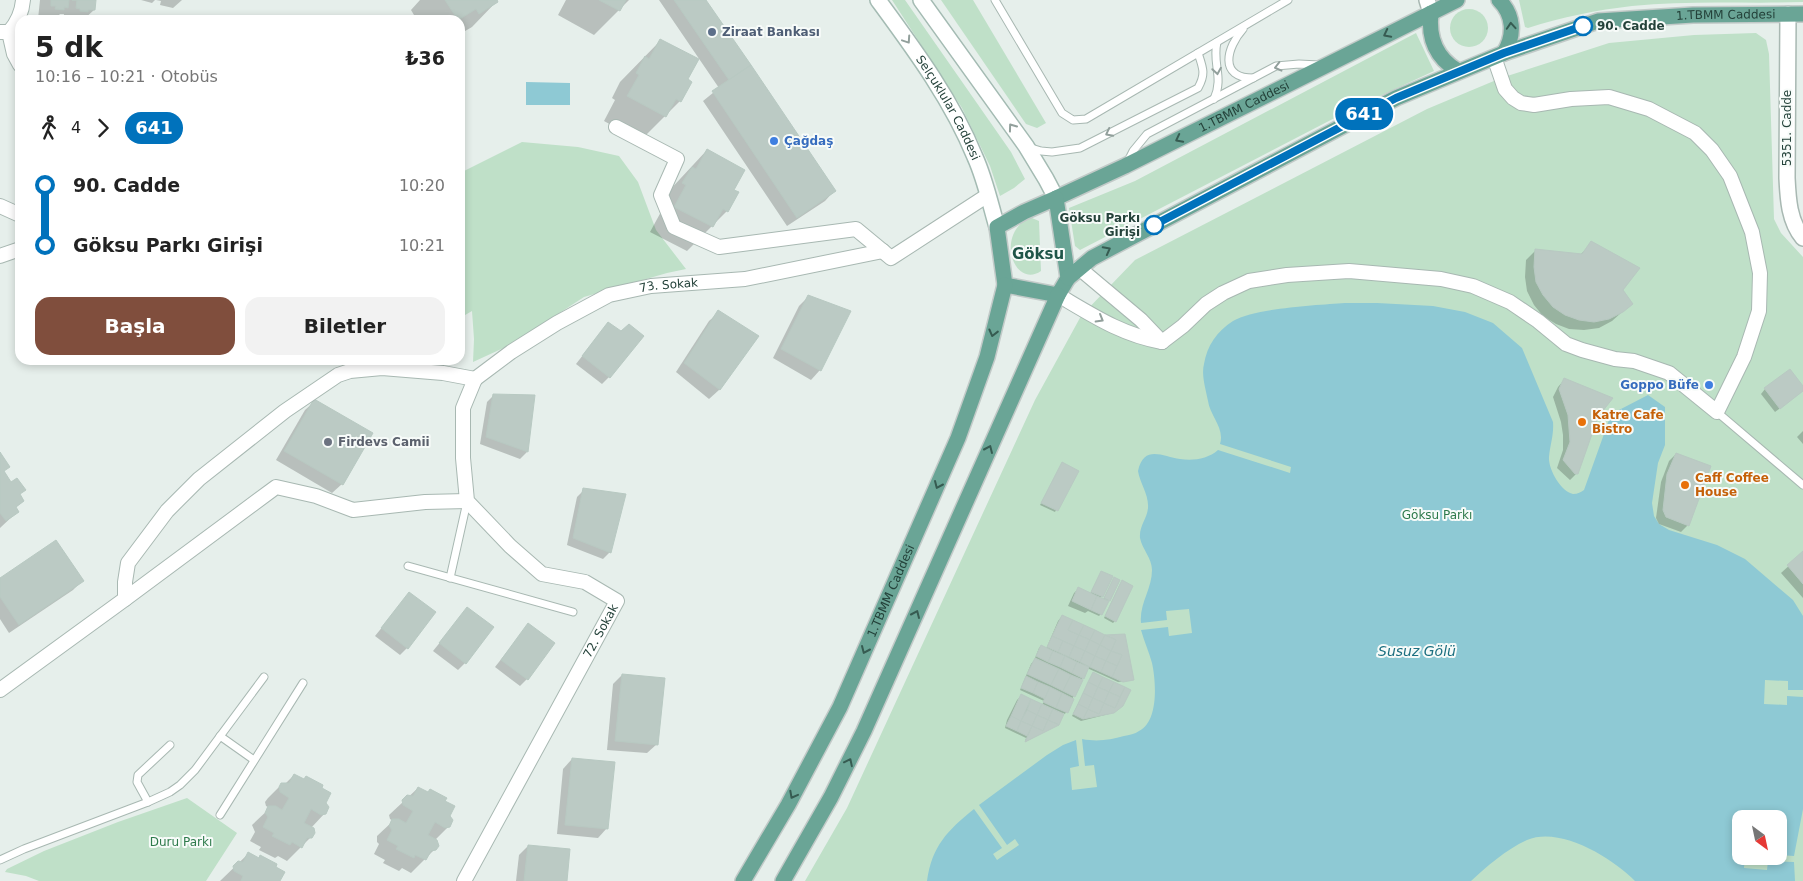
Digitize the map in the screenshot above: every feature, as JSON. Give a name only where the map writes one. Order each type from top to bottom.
[{"type":"main road","name":"Selçuklular Caddesi","points":[[878,0],[918,57],[956,118],[975,157],[988,195],[996,227]]},
{"type":"main road","points":[[921,0],[1026,146],[1046,179],[1056,198],[1073,273]]},
{"type":"main road","name":"1.TBMM Caddesi","points":[[996,227],[1024,212],[1125,166],[1327,65],[1429,7],[1458,0]]},
{"type":"main road","points":[[1499,0],[1507,9],[1512,27],[1509,45],[1499,55]]},
{"type":"main road","points":[[1429,7],[1430,34],[1433,44],[1443,60],[1458,71]]},
{"type":"main road","name":"5351. Cadde","points":[[1788,14],[1788,200],[1794,222],[1803,238]]},
{"type":"main road","name":"1.TBMM Caddesi","points":[[1458,71],[1499,55],[1598,22],[1693,15],[1803,14]]},
{"type":"main road","points":[[783,881],[831,797],[864,731],[1058,294],[1073,273],[1092,258],[1353,120],[1396,98],[1458,71]]},
{"type":"main road","points":[[996,227],[1005,285],[1058,294]]},
{"type":"main road","name":"1.TBMM Caddesi","points":[[743,881],[788,805],[840,707],[958,438],[988,357],[1005,285]]},
{"type":"street","points":[[5,32],[15,56]]},
{"type":"street","points":[[1058,294],[1114,327],[1141,338],[1162,342],[1183,326],[1206,304],[1223,293],[1249,281],[1278,276],[1349,271],[1441,279],[1473,286],[1510,302],[1538,321],[1566,344],[1582,350],[1641,363],[1669,373],[1717,412],[1744,357],[1759,311],[1760,273],[1752,232],[1730,176],[1712,150],[1695,133],[1649,109],[1609,97],[1571,99],[1534,104],[1521,103],[1513,98],[1505,89],[1499,55]]},
{"type":"street","points":[[616,127],[677,159],[661,195],[674,227],[719,248],[856,229],[884,252]]},
{"type":"street","name":"73. Sokak","points":[[475,378],[511,352],[557,323],[610,295],[651,286],[746,278],[884,252],[891,258],[988,195]]},
{"type":"street","points":[[0,206],[15,213]]},
{"type":"street","points":[[0,256],[15,251]]},
{"type":"street","points":[[1073,273],[1141,320],[1162,342]]},
{"type":"street","points":[[0,690],[125,599],[276,486],[316,496],[353,510],[424,502],[467,501],[463,458],[463,408],[475,378],[434,372],[382,368],[350,371],[338,375],[278,416],[200,479],[167,511],[128,563],[125,599]]},
{"type":"street","name":"72. Sokak","points":[[464,881],[617,601],[585,582],[542,574],[510,546],[467,501]]},
{"type":"lane","points":[[995,0],[1062,113],[1073,120],[1086,119],[1288,0]]},
{"type":"lane","points":[[1246,24],[1235,39],[1228,58],[1233,71],[1240,76],[1254,78]]},
{"type":"lane","points":[[1214,99],[1219,83],[1216,60],[1217,42]]},
{"type":"lane","points":[[1026,146],[1052,152],[1080,148],[1198,88],[1203,80],[1204,70],[1198,53]]},
{"type":"lane","points":[[1125,166],[1133,151],[1147,134],[1276,66],[1299,64],[1327,65]]},
{"type":"lane","points":[[1717,412],[1776,460],[1803,485]]},
{"type":"lane","points":[[450,578],[467,501]]},
{"type":"lane","points":[[408,566],[573,612]]},
{"type":"lane","points":[[0,860],[170,792],[195,770],[264,677]]},
{"type":"lane","points":[[220,815],[303,683]]},
{"type":"lane","points":[[220,736],[254,760]]},
{"type":"lane","points":[[148,802],[137,782],[138,775],[170,745]]},
{"type":"green space","points":[[892,0],[905,0],[1011,152],[1025,179],[1014,188],[1000,196],[990,166],[962,108]]},
{"type":"green space","points":[[941,0],[973,0],[1046,123],[1037,128],[1026,124]]},
{"type":"green space","points":[[1519,0],[1803,0],[1803,2],[1675,3],[1632,6],[1580,14],[1528,28],[1525,27]]},
{"type":"green space","points":[[1469,9],[1476,10],[1482,15],[1487,21],[1487,35],[1482,41],[1476,46],[1469,47],[1462,46],[1456,41],[1451,35],[1450,28],[1451,21],[1456,15],[1462,10]]},
{"type":"green space","points":[[1416,33],[1434,71],[1352,109],[1080,250],[1075,246],[1069,208],[1135,181]]},
{"type":"green space","name":"Göksu Parkı","points":[[1756,33],[1766,40],[1769,54],[1774,219],[1781,233],[1803,257],[1803,881],[805,881],[847,808],[1035,400],[1081,316],[1135,260],[1427,109],[1501,78],[1609,43],[1694,35]]},
{"type":"green space","points":[[522,142],[578,147],[619,156],[638,182],[656,230],[686,269],[584,297],[512,344],[473,362],[472,311],[465,315],[465,170]]},
{"type":"green space","points":[[1028,218],[1039,221],[1041,271],[1032,275],[1023,273],[1017,267],[1012,258],[1011,248],[1012,237],[1018,226]]},
{"type":"green space","name":"Duru Parkı","points":[[187,798],[237,833],[206,881],[39,881],[26,876],[5,872],[7,869],[44,851]]},
{"type":"water","points":[[526,82],[570,83],[570,105],[526,105]]},
{"type":"water","name":"Susuz Gölü","points":[[1345,303],[1433,306],[1465,312],[1493,323],[1522,348],[1553,422],[1549,457],[1551,468],[1560,485],[1573,494],[1584,490],[1609,420],[1619,410],[1648,395],[1665,407],[1665,445],[1658,463],[1652,503],[1654,516],[1659,524],[1669,530],[1717,545],[1745,559],[1793,600],[1803,616],[1803,690],[1788,690],[1788,681],[1765,680],[1764,704],[1787,705],[1787,696],[1803,697],[1803,809],[1794,856],[1788,856],[1788,810],[1732,810],[1732,865],[1744,865],[1744,868],[1767,870],[1768,865],[1788,865],[1788,862],[1794,862],[1795,881],[1635,881],[1600,854],[1585,847],[1555,837],[1540,837],[1527,840],[1512,848],[1471,881],[927,881],[933,858],[942,840],[974,809],[1002,848],[993,854],[997,860],[1019,845],[1015,839],[1007,845],[979,805],[1047,755],[1063,745],[1076,740],[1079,766],[1070,768],[1072,790],[1097,787],[1094,765],[1085,766],[1082,739],[1114,739],[1136,733],[1150,719],[1153,710],[1154,680],[1152,663],[1141,630],[1168,627],[1169,636],[1192,633],[1189,609],[1166,611],[1167,620],[1141,623],[1142,609],[1150,584],[1152,566],[1140,538],[1148,503],[1138,471],[1145,457],[1149,455],[1155,454],[1190,460],[1205,457],[1218,450],[1290,473],[1291,467],[1220,444],[1221,433],[1209,406],[1203,373],[1205,357],[1210,345],[1227,325],[1256,313]]},
{"type":"building","points":[[51,0],[69,0],[68,8],[64,7],[64,10],[55,9],[56,6],[51,6]]},
{"type":"building","points":[[77,0],[96,0],[95,10],[88,10],[88,12],[80,11],[80,9],[76,8]]},
{"type":"building","points":[[445,0],[497,0],[498,2],[479,14],[476,9],[465,16],[455,15]]},
{"type":"building","points":[[599,0],[626,0],[620,11]]},
{"type":"building","name":"Ziraat Bankası","points":[[674,0],[706,0],[751,65],[729,80]]},
{"type":"building","points":[[660,39],[699,59],[688,79],[692,82],[681,102],[676,99],[666,117],[627,96],[639,75],[636,73],[645,56],[649,59]]},
{"type":"building","name":"Çağdaş","points":[[751,65],[836,191],[797,218],[712,91]]},
{"type":"building","points":[[707,149],[745,170],[734,190],[739,192],[728,212],[723,209],[713,227],[674,207],[686,185],[682,183],[692,167],[696,169]]},
{"type":"building","points":[[1591,241],[1640,268],[1623,290],[1633,304],[1609,319],[1594,322],[1579,320],[1565,315],[1553,307],[1543,295],[1536,282],[1534,267],[1535,249],[1582,254]]},
{"type":"building","points":[[808,295],[851,311],[821,371],[781,349]]},
{"type":"building","points":[[718,310],[759,336],[720,390],[684,363]]},
{"type":"building","points":[[608,322],[621,331],[629,324],[644,336],[610,378],[582,356]]},
{"type":"building","points":[[1790,369],[1803,386],[1803,391],[1780,409],[1764,388]]},
{"type":"building","name":"Katre Cafe Bistro","points":[[1564,378],[1613,398],[1598,417],[1578,474],[1575,474],[1563,460],[1570,442],[1568,415],[1559,389]]},
{"type":"building","points":[[493,394],[535,395],[528,452],[486,437]]},
{"type":"building","name":"Firdevs Camii","points":[[314,399],[373,433],[343,485],[284,451]]},
{"type":"building","points":[[0,452],[10,467],[4,471],[11,482],[17,478],[26,490],[20,494],[24,501],[16,507],[19,512],[6,521],[0,513]]},
{"type":"building","name":"Caff Coffee House","points":[[1676,453],[1711,466],[1689,526],[1666,517],[1663,510],[1667,474]]},
{"type":"building","points":[[1062,462],[1079,471],[1058,511],[1041,503]]},
{"type":"building","points":[[583,488],[626,494],[611,553],[573,538]]},
{"type":"building","points":[[56,540],[84,581],[19,625],[0,597],[0,578]]},
{"type":"building","points":[[1803,551],[1803,584],[1787,565]]},
{"type":"building","points":[[1101,571],[1113,576],[1103,597],[1091,592]]},
{"type":"building","points":[[1114,577],[1120,580],[1110,601],[1104,598]]},
{"type":"building","points":[[1122,580],[1133,586],[1116,622],[1105,616]]},
{"type":"building","points":[[1078,587],[1097,596],[1091,610],[1072,601]]},
{"type":"building","points":[[409,592],[436,612],[408,649],[381,628]]},
{"type":"building","points":[[1097,596],[1109,601],[1102,615],[1091,610]]},
{"type":"building","points":[[467,607],[494,627],[466,664],[439,643]]},
{"type":"building","points":[[1062,615],[1073,620],[1068,630],[1079,635],[1074,646],[1052,636]]},
{"type":"building","points":[[1073,620],[1084,625],[1079,635],[1068,630]]},
{"type":"building","points":[[528,623],[555,643],[528,680],[501,660]]},
{"type":"building","points":[[1084,625],[1095,630],[1090,640],[1079,635]]},
{"type":"building","points":[[1095,630],[1105,635],[1100,645],[1090,640]]},
{"type":"building","points":[[1125,634],[1134,680],[1123,682],[1112,677],[1122,655],[1111,651],[1116,640],[1105,635]]},
{"type":"building","points":[[1079,635],[1090,640],[1085,651],[1074,646]]},
{"type":"building","points":[[1105,635],[1116,640],[1111,651],[1100,645]]},
{"type":"building","points":[[1052,636],[1063,641],[1058,652],[1047,647]]},
{"type":"building","points":[[1090,640],[1100,645],[1095,656],[1085,651]]},
{"type":"building","points":[[1063,641],[1074,646],[1069,657],[1058,652]]},
{"type":"building","points":[[1041,645],[1053,651],[1048,662],[1036,656]]},
{"type":"building","points":[[1100,645],[1111,651],[1106,661],[1095,656]]},
{"type":"building","points":[[1074,646],[1085,651],[1080,662],[1069,657]]},
{"type":"building","points":[[1053,651],[1065,656],[1060,667],[1048,662]]},
{"type":"building","points":[[1085,651],[1095,656],[1090,667],[1080,662]]},
{"type":"building","points":[[1111,651],[1122,655],[1117,666],[1106,661]]},
{"type":"building","points":[[1065,656],[1077,662],[1072,673],[1060,667]]},
{"type":"building","points":[[1095,656],[1106,661],[1101,672],[1090,667]]},
{"type":"building","points":[[1035,658],[1059,669],[1051,685],[1027,674]]},
{"type":"building","points":[[1106,661],[1117,666],[1112,677],[1101,672]]},
{"type":"building","points":[[1077,662],[1089,667],[1084,679],[1072,673]]},
{"type":"building","points":[[1059,669],[1071,675],[1063,691],[1051,685]]},
{"type":"building","points":[[1093,672],[1103,677],[1098,687],[1088,682]]},
{"type":"building","points":[[622,674],[665,678],[658,745],[615,741]]},
{"type":"building","points":[[1071,675],[1083,680],[1075,697],[1063,691]]},
{"type":"building","points":[[1026,676],[1038,682],[1033,693],[1021,688]]},
{"type":"building","points":[[1103,677],[1114,682],[1109,692],[1098,687]]},
{"type":"building","points":[[1038,682],[1050,687],[1045,699],[1033,693]]},
{"type":"building","points":[[1088,682],[1098,687],[1093,698],[1083,693]]},
{"type":"building","points":[[1114,682],[1125,687],[1120,697],[1109,692]]},
{"type":"building","points":[[1050,687],[1062,693],[1056,708],[1043,702]]},
{"type":"building","points":[[1098,687],[1109,692],[1104,703],[1093,698]]},
{"type":"building","points":[[1125,687],[1131,690],[1123,706],[1114,713],[1083,719],[1088,709],[1099,714],[1104,703],[1115,708]]},
{"type":"building","points":[[1109,692],[1120,697],[1115,708],[1104,703]]},
{"type":"building","points":[[1062,693],[1074,699],[1068,713],[1056,708]]},
{"type":"building","points":[[1083,693],[1093,698],[1088,709],[1078,704]]},
{"type":"building","points":[[1021,694],[1031,699],[1021,721],[1011,716]]},
{"type":"building","points":[[1093,698],[1104,703],[1099,714],[1088,709]]},
{"type":"building","points":[[1031,699],[1042,704],[1037,715],[1027,710]]},
{"type":"building","points":[[1042,704],[1053,709],[1048,720],[1037,715]]},
{"type":"building","points":[[1078,704],[1088,709],[1083,719],[1073,714]]},
{"type":"building","points":[[1053,709],[1064,714],[1059,725],[1048,720]]},
{"type":"building","points":[[1027,710],[1037,715],[1032,726],[1021,721]]},
{"type":"building","points":[[1037,715],[1048,720],[1043,731],[1032,726]]},
{"type":"building","points":[[1011,716],[1021,721],[1017,731],[1006,726]]},
{"type":"building","points":[[1048,720],[1059,725],[1025,742],[1032,726],[1043,731]]},
{"type":"building","points":[[1021,721],[1032,726],[1027,736],[1017,731]]},
{"type":"building","points":[[572,758],[615,762],[608,829],[565,825]]},
{"type":"building","points":[[294,774],[304,779],[306,776],[323,785],[322,788],[331,793],[326,803],[329,807],[326,814],[321,815],[311,809],[304,823],[314,828],[315,833],[312,838],[307,838],[302,848],[292,842],[290,845],[272,836],[274,833],[263,827],[268,817],[265,813],[268,806],[276,806],[282,810],[289,798],[280,792],[279,787],[281,783],[289,783]]},
{"type":"building","points":[[418,787],[428,792],[430,789],[447,798],[445,801],[455,806],[450,816],[453,820],[450,827],[445,828],[435,822],[428,835],[437,840],[439,846],[436,850],[431,851],[426,860],[415,855],[414,858],[396,849],[398,846],[387,840],[392,830],[389,826],[392,819],[399,819],[406,823],[413,811],[403,805],[402,800],[407,795],[413,796]]},
{"type":"building","points":[[528,845],[570,849],[567,881],[524,881]]},
{"type":"building","points":[[248,852],[259,858],[260,855],[277,864],[276,867],[285,872],[280,881],[241,881],[243,876],[234,871],[233,866],[238,861],[243,862]]},
{"type":"bus line","name":"641","points":[[1154,225],[1396,98],[1440,78],[1504,53],[1583,26]]},
{"type":"place","name":"90. Cadde","points":[[1583,26]]},
{"type":"place","name":"Ziraat Bankası","points":[[712,32]]},
{"type":"place","name":"Çağdaş","points":[[774,141]]},
{"type":"place","name":"Göksu Parkı Girişi","points":[[1154,225]]},
{"type":"place","name":"Goppo Büfe","points":[[1709,385]]},
{"type":"place","name":"Katre Cafe Bistro","points":[[1582,422]]},
{"type":"place","name":"Firdevs Camii","points":[[328,442]]},
{"type":"place","name":"Caff Coffee House","points":[[1685,485]]},
{"type":"district","name":"Göksu","points":[[1038,254]]}]
